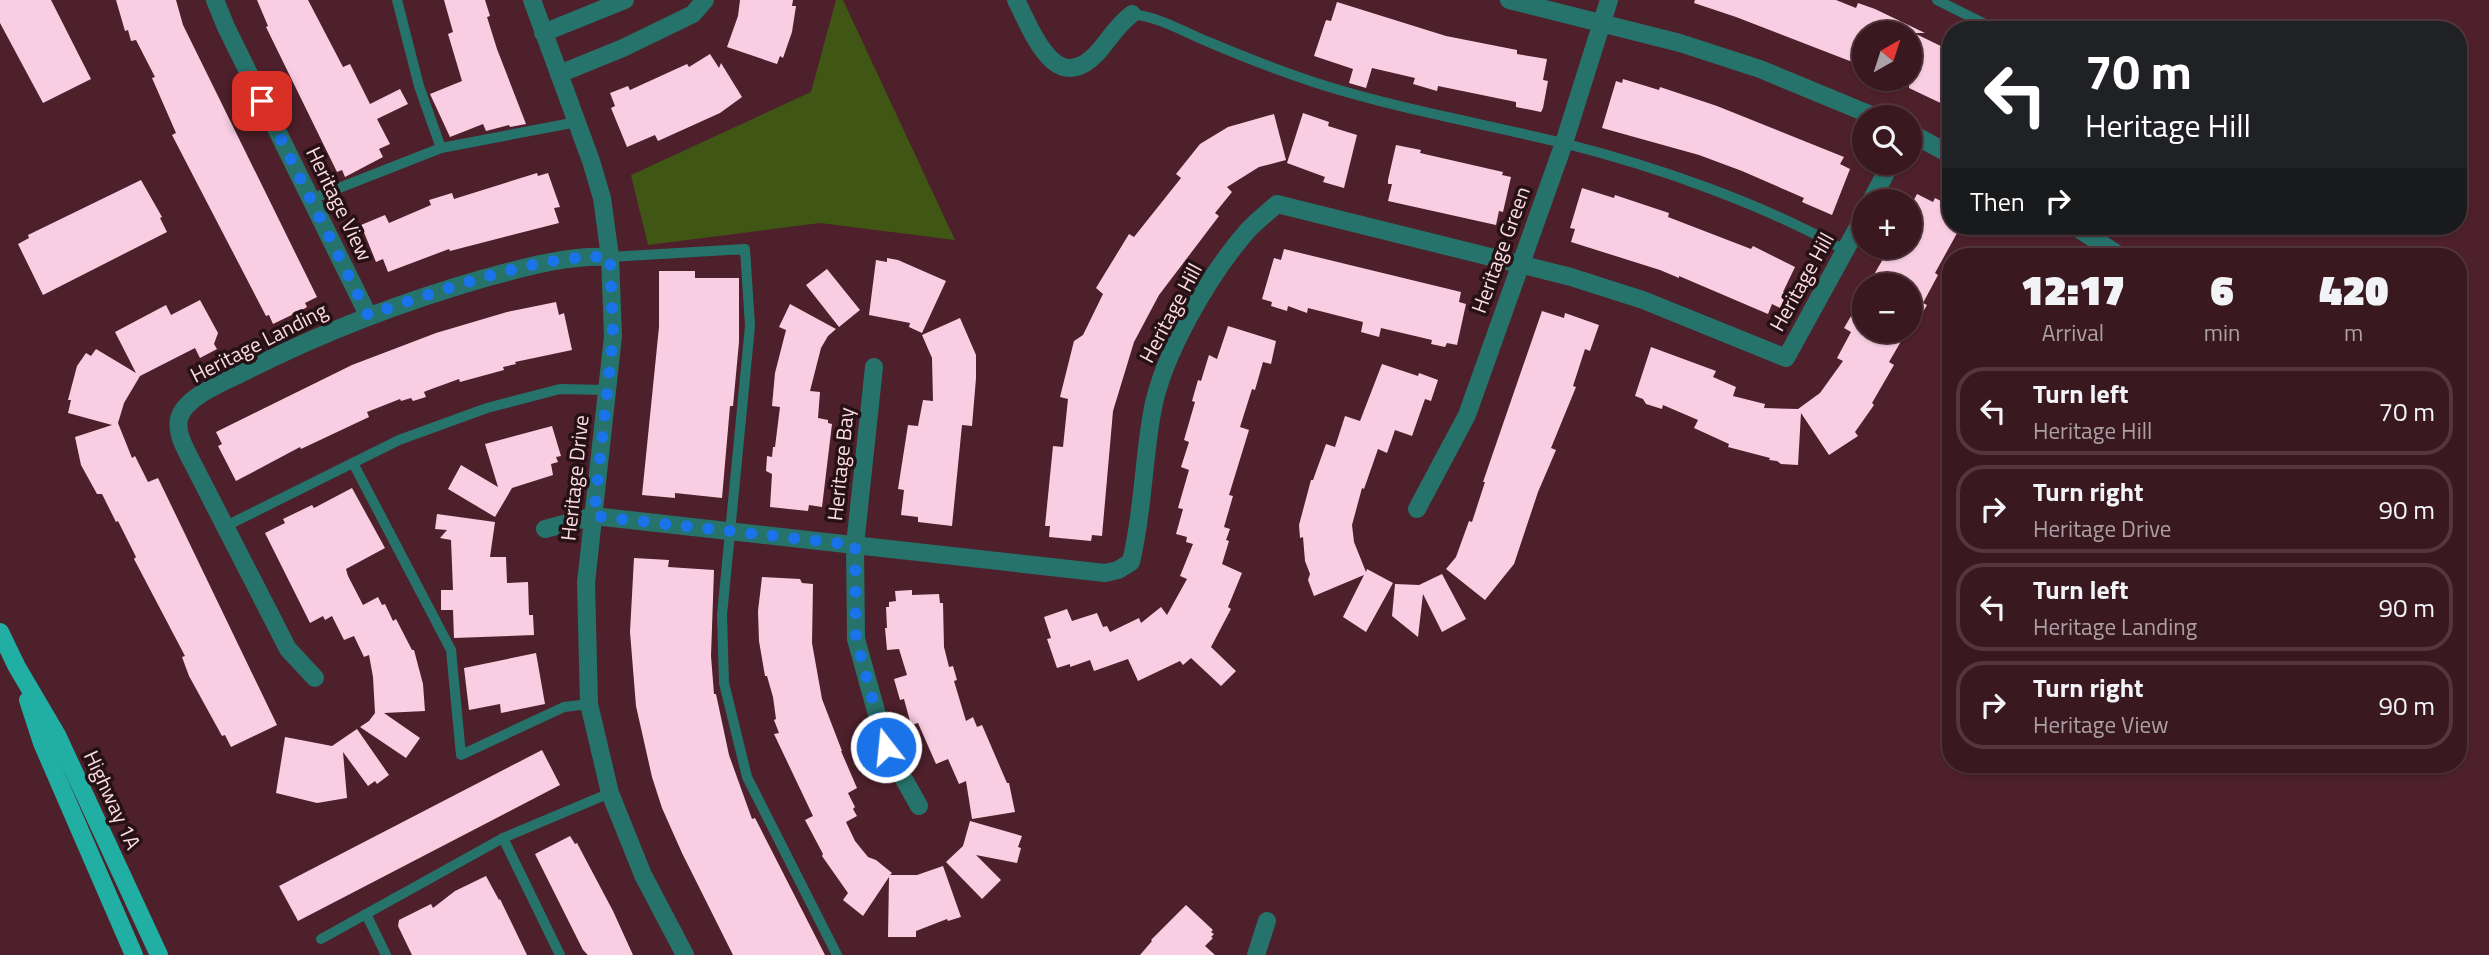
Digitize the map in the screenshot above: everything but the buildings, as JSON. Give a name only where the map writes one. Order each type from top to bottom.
[{"type":"main road","name":"Highway 1A","points":[[0,632],[57,735],[159,955]]},
{"type":"main road","name":"Highway 1A","points":[[17,667],[42,743],[134,955]]},
{"type":"street","name":"Heritage View","points":[[215,0],[368,315]]},
{"type":"street","name":"Heritage Drive","points":[[532,0],[602,198],[610,257],[613,336],[586,583],[589,704],[610,793],[643,875],[685,955]]},
{"type":"street","points":[[543,33],[625,0]]},
{"type":"street","points":[[559,74],[693,15],[705,0]]},
{"type":"street","points":[[1016,0],[1045,55],[1065,68],[1074,68],[1089,60],[1132,14]]},
{"type":"street","points":[[1508,0],[1680,43],[1760,69],[1852,107]]},
{"type":"street","name":"Heritage Green","points":[[1418,509],[1467,415],[1564,143],[1609,0]]},
{"type":"street","points":[[1922,139],[1942,150]]},
{"type":"street","name":"Heritage Hill","points":[[545,529],[594,516],[1105,573],[1118,570],[1131,562],[1152,411],[1169,358],[1212,279],[1249,229],[1277,204],[1521,264],[1643,300],[1786,358],[1852,239]]},
{"type":"street","points":[[2088,235],[2108,248]]},
{"type":"street","name":"Heritage Landing","points":[[315,678],[288,649],[224,527],[180,432],[179,418],[183,412],[202,393],[368,315],[438,292],[541,264],[585,256],[610,257]]},
{"type":"street","name":"Heritage Bay","points":[[874,367],[855,545],[856,639],[886,747],[919,806]]},
{"type":"street","points":[[1256,955],[1267,921]]},
{"type":"lane","points":[[397,0],[419,86],[441,148]]},
{"type":"lane","points":[[1937,0],[1979,21]]},
{"type":"lane","points":[[1132,14],[1153,18],[1225,49],[1324,85],[1414,111],[1564,143],[1646,166],[1730,197],[1846,251]]},
{"type":"lane","points":[[311,199],[441,148],[577,122]]},
{"type":"lane","points":[[610,257],[745,249],[750,326],[722,615],[724,683],[747,778],[837,955]]},
{"type":"lane","points":[[224,527],[399,440],[487,408],[560,389],[606,390]]},
{"type":"lane","points":[[353,463],[451,650],[461,755],[564,707],[589,704]]},
{"type":"lane","points":[[321,939],[503,838],[610,793]]},
{"type":"lane","points":[[503,838],[560,955]]},
{"type":"lane","points":[[366,914],[386,955]]},
{"type":"green space","points":[[836,0],[843,0],[955,240],[820,223],[648,245],[631,175],[811,92]]},
{"type":"route","points":[[262,101],[368,315],[438,292],[541,264],[585,256],[610,257],[613,336],[594,516],[855,545],[856,639],[886,747]]}]
